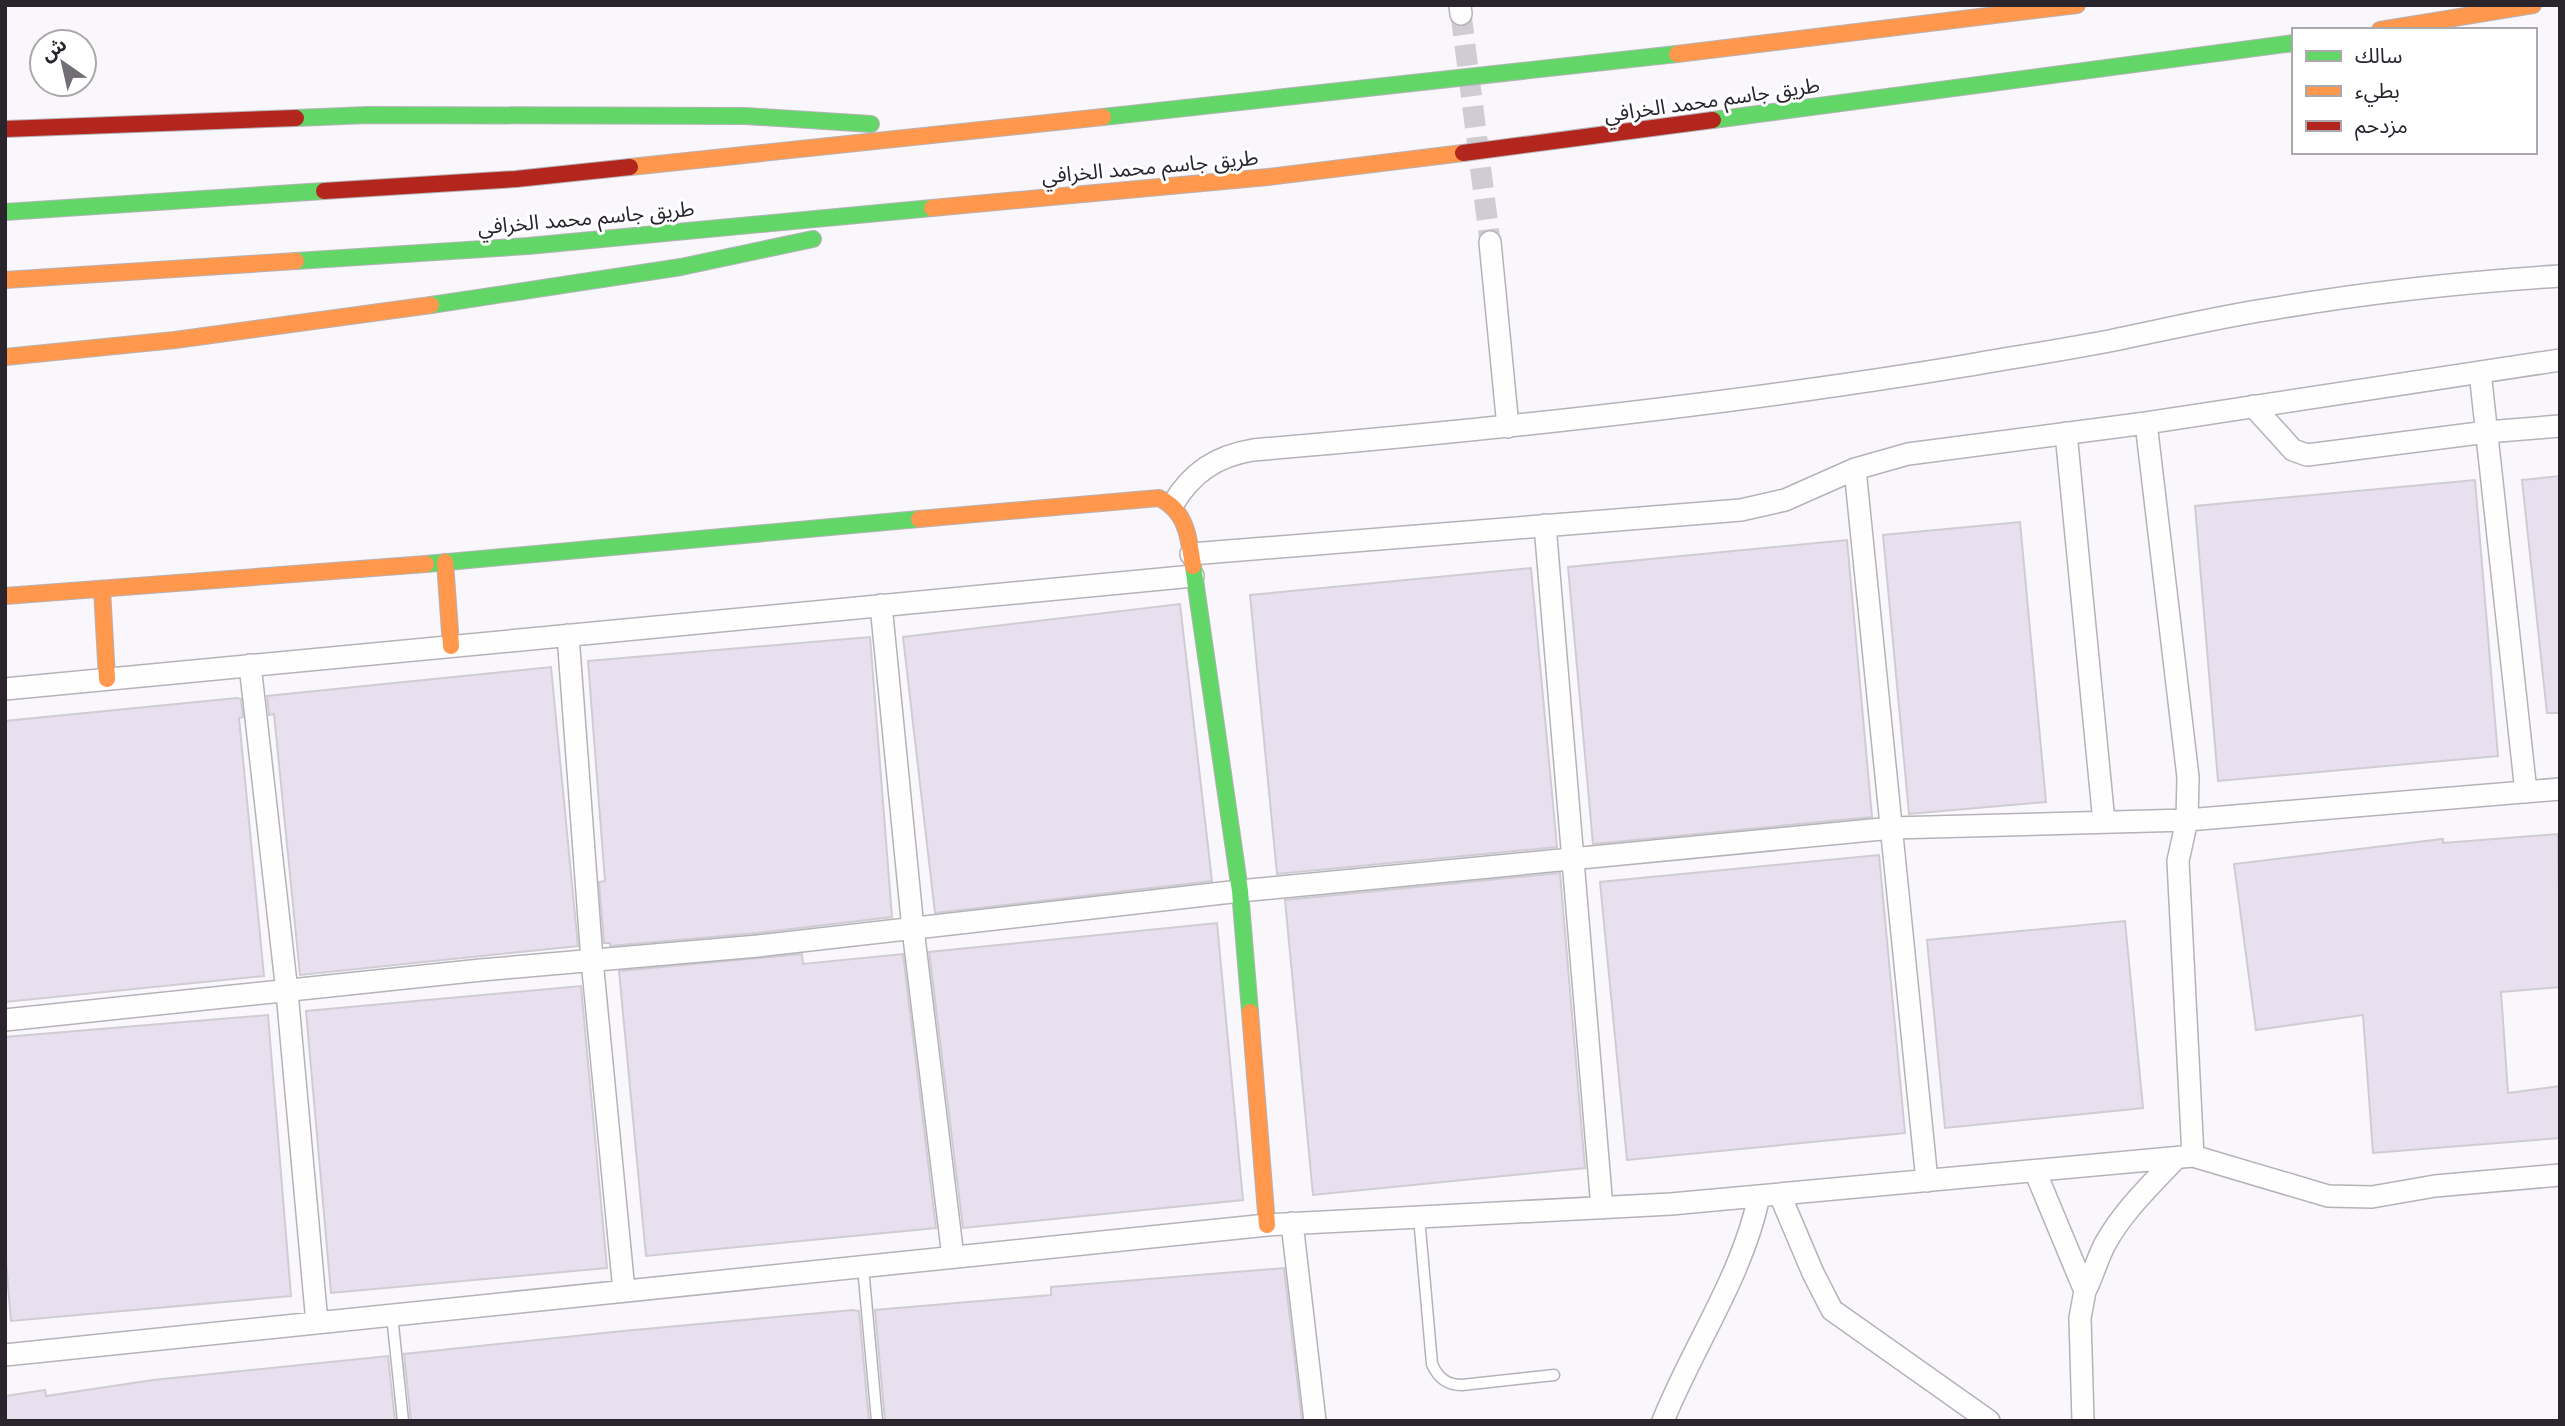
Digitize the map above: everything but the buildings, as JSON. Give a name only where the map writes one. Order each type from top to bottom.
[{"type":"main road","points":[[5,212],[516,179],[1482,77],[2077,5]]},
{"type":"main road","points":[[2392,28],[2533,5]]},
{"type":"main road","name":"طريق جاسم محمد الخرافي","points":[[5,280],[528,246],[1268,177],[2292,43]]},
{"type":"main road","points":[[5,129],[368,115],[466,115],[745,116],[978,130]]},
{"type":"main road","points":[[5,357],[233,334],[634,276],[759,252],[916,210]]},
{"type":"main road","points":[[5,596],[445,562],[1159,498],[1173,503],[1181,512],[1189,537],[1240,891],[1268,1225]]},
{"type":"main road","points":[[445,562],[451,646]]},
{"type":"main road","points":[[102,589],[107,679]]},
{"type":"street","points":[[1490,242],[1508,427]]},
{"type":"street","points":[[1173,503],[1200,471],[1239,452],[1508,427],[1811,389],[2112,340],[2275,308],[2440,286],[2560,276]]},
{"type":"street","points":[[1191,554],[1752,508],[1785,500],[1855,469],[1908,454],[2146,422],[2560,360]]},
{"type":"street","points":[[2480,372],[2526,792]]},
{"type":"street","points":[[2253,406],[2294,450],[2307,455],[2487,432],[2560,426]]},
{"type":"street","points":[[2083,1421],[2080,1318],[2085,1290],[2096,1270],[2104,1246],[2119,1222],[2136,1201],[2185,1157],[2178,860],[2187,820],[2188,777],[2146,422]]},
{"type":"street","points":[[2066,433],[2104,822]]},
{"type":"street","points":[[1855,469],[1927,1181]]},
{"type":"street","points":[[1545,525],[1602,1208]]},
{"type":"street","points":[[5,689],[1193,576]]},
{"type":"street","points":[[881,604],[913,929],[953,1257]]},
{"type":"street","points":[[568,635],[592,960],[624,1291]]},
{"type":"street","points":[[250,665],[287,992],[317,1323]]},
{"type":"street","points":[[5,1020],[592,960],[758,946],[1240,891],[1892,828],[2187,820],[2560,789]]},
{"type":"street","points":[[5,1355],[1268,1225],[1602,1208],[1770,1196],[2185,1157],[2328,1196],[2372,1197],[2435,1186],[2560,1175]]},
{"type":"street","points":[[2035,1171],[2085,1290]]},
{"type":"street","points":[[1663,1421],[1677,1385],[1718,1308],[1754,1224],[1770,1196]]},
{"type":"street","points":[[1770,1196],[1832,1310],[1989,1421]]},
{"type":"street","points":[[1293,1223],[1315,1421]]},
{"type":"lane","points":[[1419,1217],[1432,1364],[1441,1378],[1455,1385],[1462,1385],[1554,1375]]},
{"type":"lane","points":[[863,1267],[877,1421]]},
{"type":"lane","points":[[391,1315],[403,1421]]},
{"type":"tunnel","points":[[1461,14],[1490,242]]},
{"type":"traffic: fast","points":[[1713,120],[2292,43]]},
{"type":"traffic: fast","points":[[1103,117],[1677,54]]},
{"type":"traffic: fast","points":[[296,118],[368,115],[745,116],[871,124]]},
{"type":"traffic: fast","points":[[5,212],[324,191]]},
{"type":"traffic: fast","points":[[296,261],[528,246],[932,208]]},
{"type":"traffic: fast","points":[[431,305],[681,267],[813,239]]},
{"type":"traffic: fast","points":[[426,564],[919,519]]},
{"type":"traffic: fast","points":[[1193,566],[1240,891],[1250,1012]]},
{"type":"traffic: slow","points":[[1677,54],[2077,5]]},
{"type":"traffic: slow","points":[[2392,28],[2533,5]]},
{"type":"traffic: slow","points":[[630,167],[1103,117]]},
{"type":"traffic: slow","points":[[932,208],[1268,177],[1463,153]]},
{"type":"traffic: slow","points":[[5,280],[296,261]]},
{"type":"traffic: slow","points":[[5,357],[175,340],[431,305]]},
{"type":"traffic: slow","points":[[919,519],[1159,498],[1176,510],[1181,518],[1188,536],[1193,566]]},
{"type":"traffic: slow","points":[[445,562],[451,646]]},
{"type":"traffic: slow","points":[[5,596],[426,564]]},
{"type":"traffic: slow","points":[[102,589],[107,679]]},
{"type":"traffic: slow","points":[[1250,1012],[1267,1225]]},
{"type":"traffic: jam","points":[[5,129],[296,118]]},
{"type":"traffic: jam","points":[[1463,153],[1713,120]]},
{"type":"traffic: jam","points":[[324,191],[516,179],[630,167]]}]
